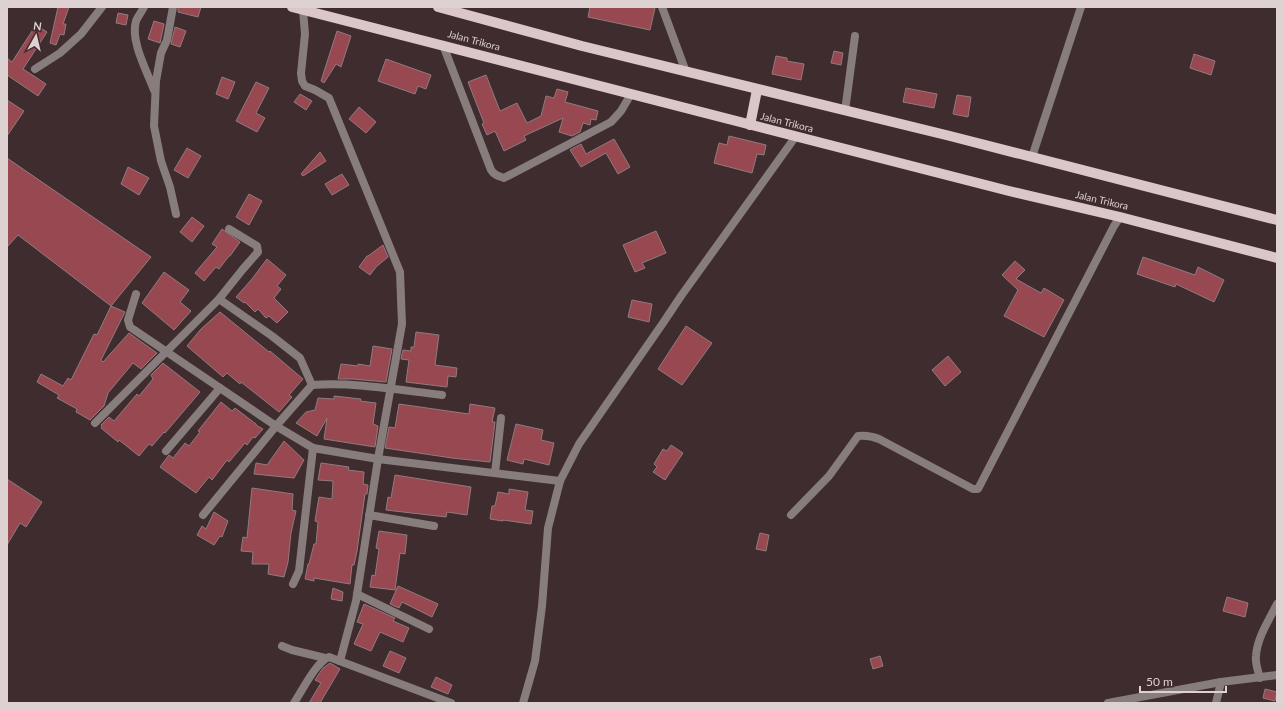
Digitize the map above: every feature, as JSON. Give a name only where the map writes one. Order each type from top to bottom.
[{"type":"main road","name":"Jalan Trikora","points":[[292,7],[1009,191],[1120,217],[1277,258]]},
{"type":"main road","points":[[438,7],[582,46],[1032,157],[1277,220]]},
{"type":"main road","points":[[750,125],[757,90]]},
{"type":"street","points":[[144,7],[136,20],[135,36],[142,60],[155,93]]},
{"type":"street","points":[[173,7],[167,40],[161,53],[156,80],[154,126],[161,161],[170,187],[176,214]]},
{"type":"street","points":[[662,7],[686,72]]},
{"type":"street","points":[[1032,157],[1080,7]]},
{"type":"street","points":[[35,69],[60,53],[81,34],[99,9]]},
{"type":"street","points":[[303,10],[305,34],[301,73],[302,81],[305,86],[329,98],[400,272],[402,324],[378,459],[357,594],[340,661]]},
{"type":"street","points":[[845,111],[855,36]]},
{"type":"street","points":[[443,45],[491,170],[493,173],[504,178],[611,122],[622,111],[631,94]]},
{"type":"street","points":[[523,703],[536,661],[548,528],[560,481],[579,444],[680,296],[796,136]]},
{"type":"street","points":[[791,514],[829,476],[858,436],[864,435],[879,439],[974,489],[978,489],[1120,217]]},
{"type":"street","points":[[95,423],[220,299],[242,269],[258,252],[257,246],[229,229]]},
{"type":"street","points":[[136,294],[128,320],[130,327],[276,426],[314,448],[378,459],[560,481]]},
{"type":"street","points":[[220,299],[282,343],[300,358],[312,385]]},
{"type":"street","points":[[203,515],[276,426],[312,385],[326,384],[390,388],[442,395]]},
{"type":"street","points":[[166,450],[220,388]]},
{"type":"street","points":[[496,473],[501,418]]},
{"type":"street","points":[[293,584],[299,571],[314,448]]},
{"type":"street","points":[[369,515],[434,526]]},
{"type":"street","points":[[357,594],[429,629]]},
{"type":"street","points":[[1260,678],[1256,664],[1256,652],[1259,641],[1277,604]]},
{"type":"street","points":[[282,646],[325,658],[329,657],[451,703]]},
{"type":"street","points":[[294,703],[317,666],[325,658]]},
{"type":"street","points":[[1108,703],[1221,682],[1277,675]]},
{"type":"street","points":[[1216,703],[1221,682]]},
{"type":"street","points":[[1148,703],[1150,694]]},
{"type":"building","points":[[58,7],[69,7],[63,24],[66,24],[64,35],[60,34],[56,45],[50,43]]},
{"type":"building","points":[[178,7],[201,7],[198,17],[178,12]]},
{"type":"building","points":[[590,7],[655,8],[650,30],[588,17]]},
{"type":"building","points":[[118,13],[128,15],[126,25],[116,23]]},
{"type":"building","points":[[154,21],[164,24],[160,43],[148,39]]},
{"type":"building","points":[[36,25],[47,32],[23,69],[46,84],[38,96],[7,75],[7,58],[12,62]]},
{"type":"building","points":[[175,27],[186,31],[180,47],[171,44]]},
{"type":"building","points":[[337,31],[351,36],[341,67],[336,64],[324,83],[321,81]]},
{"type":"building","points":[[834,51],[843,53],[841,65],[831,63]]},
{"type":"building","points":[[1194,54],[1215,61],[1211,75],[1190,68]]},
{"type":"building","points":[[776,56],[787,58],[787,61],[804,64],[801,80],[772,74]]},
{"type":"building","points":[[386,59],[431,75],[426,89],[418,86],[415,94],[378,81]]},
{"type":"building","points":[[486,75],[500,111],[517,103],[527,123],[541,116],[546,96],[554,98],[557,89],[568,92],[565,102],[598,111],[596,120],[591,119],[590,125],[583,123],[580,132],[572,136],[559,132],[563,118],[524,136],[526,140],[504,151],[495,131],[487,135],[482,124],[484,123],[468,82]]},
{"type":"building","points":[[222,77],[235,82],[228,99],[216,94]]},
{"type":"building","points":[[256,82],[269,88],[256,113],[265,118],[257,132],[236,121]]},
{"type":"building","points":[[906,88],[937,94],[934,108],[903,102]]},
{"type":"building","points":[[300,94],[312,101],[306,110],[294,102]]},
{"type":"building","points":[[957,95],[971,97],[968,117],[953,114]]},
{"type":"building","points":[[7,100],[24,111],[7,136]]},
{"type":"building","points":[[359,107],[376,122],[366,133],[349,119]]},
{"type":"building","points":[[729,136],[766,145],[764,155],[757,154],[752,173],[714,163],[719,143],[727,145]]},
{"type":"building","points":[[614,139],[630,167],[618,174],[606,153],[581,167],[570,150],[581,144],[586,154]]},
{"type":"building","points":[[187,148],[201,156],[188,178],[174,170]]},
{"type":"building","points":[[320,152],[326,161],[303,176],[301,174]]},
{"type":"building","points":[[7,158],[151,257],[111,306],[18,235],[7,247]]},
{"type":"building","points":[[128,167],[149,178],[139,195],[121,184]]},
{"type":"building","points":[[342,174],[349,185],[332,195],[325,184]]},
{"type":"building","points":[[249,194],[262,201],[249,225],[236,217]]},
{"type":"building","points":[[192,217],[204,226],[192,242],[180,232]]},
{"type":"building","points":[[222,229],[240,242],[219,269],[216,267],[204,281],[195,273],[217,247],[212,244]]},
{"type":"building","points":[[656,231],[666,253],[642,263],[645,268],[635,272],[623,245]]},
{"type":"building","points":[[383,245],[388,257],[376,267],[370,275],[359,267],[367,256]]},
{"type":"building","points":[[1143,257],[1195,275],[1198,267],[1224,280],[1214,302],[1176,284],[1175,287],[1137,274]]},
{"type":"building","points":[[267,259],[286,275],[277,286],[281,289],[274,298],[288,312],[277,323],[269,316],[266,318],[258,309],[255,312],[245,302],[244,303],[236,297]]},
{"type":"building","points":[[1015,261],[1025,270],[1016,279],[1041,293],[1044,288],[1064,300],[1044,337],[1004,316],[1018,290],[1002,275]]},
{"type":"building","points":[[164,272],[189,290],[180,302],[191,311],[174,330],[142,303]]},
{"type":"building","points":[[632,300],[652,304],[649,322],[628,317]]},
{"type":"building","points":[[111,306],[125,312],[101,360],[103,362],[129,333],[157,353],[141,369],[133,363],[108,393],[104,406],[90,420],[76,412],[77,409],[57,398],[59,395],[37,382],[41,374],[63,386],[68,378],[71,380],[94,334],[97,335]]},
{"type":"building","points":[[220,312],[303,379],[289,395],[292,397],[279,412],[241,382],[240,384],[227,373],[223,377],[187,346],[201,329]]},
{"type":"building","points":[[686,326],[712,343],[682,385],[658,369]]},
{"type":"building","points":[[416,332],[439,335],[435,365],[457,368],[456,377],[448,376],[447,387],[406,382],[409,360],[401,359],[403,350],[411,351],[411,347],[414,347]]},
{"type":"building","points":[[373,346],[392,349],[386,382],[338,379],[341,364],[370,366]]},
{"type":"building","points":[[948,356],[961,372],[945,386],[932,370]]},
{"type":"building","points":[[163,363],[200,392],[165,433],[164,432],[152,446],[149,444],[139,456],[119,440],[118,442],[101,428],[101,425],[109,417],[114,421],[137,394],[139,396],[153,379],[151,375]]},
{"type":"building","points":[[334,396],[361,399],[360,401],[376,403],[373,424],[378,426],[375,447],[324,439],[327,418],[317,436],[296,423],[306,412],[315,410],[318,398],[334,399]]},
{"type":"building","points":[[221,402],[232,411],[235,408],[263,429],[255,438],[253,437],[247,445],[245,443],[229,462],[227,460],[212,480],[209,477],[196,493],[160,467],[169,455],[173,458],[185,443],[189,446],[200,432],[198,431]]},
{"type":"building","points":[[399,404],[469,414],[470,404],[495,408],[492,422],[495,422],[490,462],[385,448],[389,427],[395,428]]},
{"type":"building","points":[[516,424],[543,430],[541,440],[554,443],[549,465],[524,459],[523,464],[507,460]]},
{"type":"building","points":[[284,441],[304,460],[294,478],[254,474],[256,463],[267,465]]},
{"type":"building","points":[[671,445],[683,453],[665,480],[653,472],[657,467],[654,464],[663,449],[667,451]]},
{"type":"building","points":[[321,463],[349,467],[348,470],[364,472],[363,484],[368,485],[367,494],[365,494],[357,551],[354,565],[352,565],[350,584],[314,578],[314,581],[305,579],[314,544],[316,544],[318,522],[315,521],[319,497],[332,499],[333,481],[318,480]]},
{"type":"building","points":[[395,475],[471,487],[467,515],[447,512],[446,517],[386,510],[388,497],[391,498]]},
{"type":"building","points":[[7,479],[42,502],[26,527],[20,523],[7,545]]},
{"type":"building","points":[[252,488],[293,494],[292,510],[296,511],[291,533],[288,562],[284,577],[268,574],[269,564],[252,564],[253,552],[241,551],[243,537],[247,538]]},
{"type":"building","points":[[509,489],[528,492],[525,510],[533,511],[531,524],[490,519],[492,506],[495,506],[498,492],[509,494]]},
{"type":"building","points":[[214,512],[228,521],[222,537],[220,536],[214,545],[197,535],[202,526],[206,529]]},
{"type":"building","points":[[379,531],[407,535],[405,554],[400,553],[395,590],[370,587],[372,575],[375,576],[379,549],[376,548]]},
{"type":"building","points":[[760,533],[769,535],[766,551],[756,549]]},
{"type":"building","points":[[398,586],[438,604],[432,617],[402,602],[399,608],[390,604]]},
{"type":"building","points":[[333,588],[343,592],[342,601],[331,599]]},
{"type":"building","points":[[1227,597],[1248,603],[1245,617],[1223,611]]},
{"type":"building","points":[[364,604],[395,618],[393,621],[409,628],[403,642],[380,632],[371,651],[354,644],[363,624],[357,622]]},
{"type":"building","points":[[390,651],[406,658],[399,673],[383,666]]},
{"type":"building","points":[[880,656],[883,666],[873,669],[870,659]]},
{"type":"building","points":[[330,663],[340,669],[320,703],[309,703],[321,683],[315,680],[323,668]]},
{"type":"building","points":[[436,677],[452,685],[448,694],[431,687]]},
{"type":"building","points":[[1265,689],[1277,692],[1275,701],[1263,698]]}]
